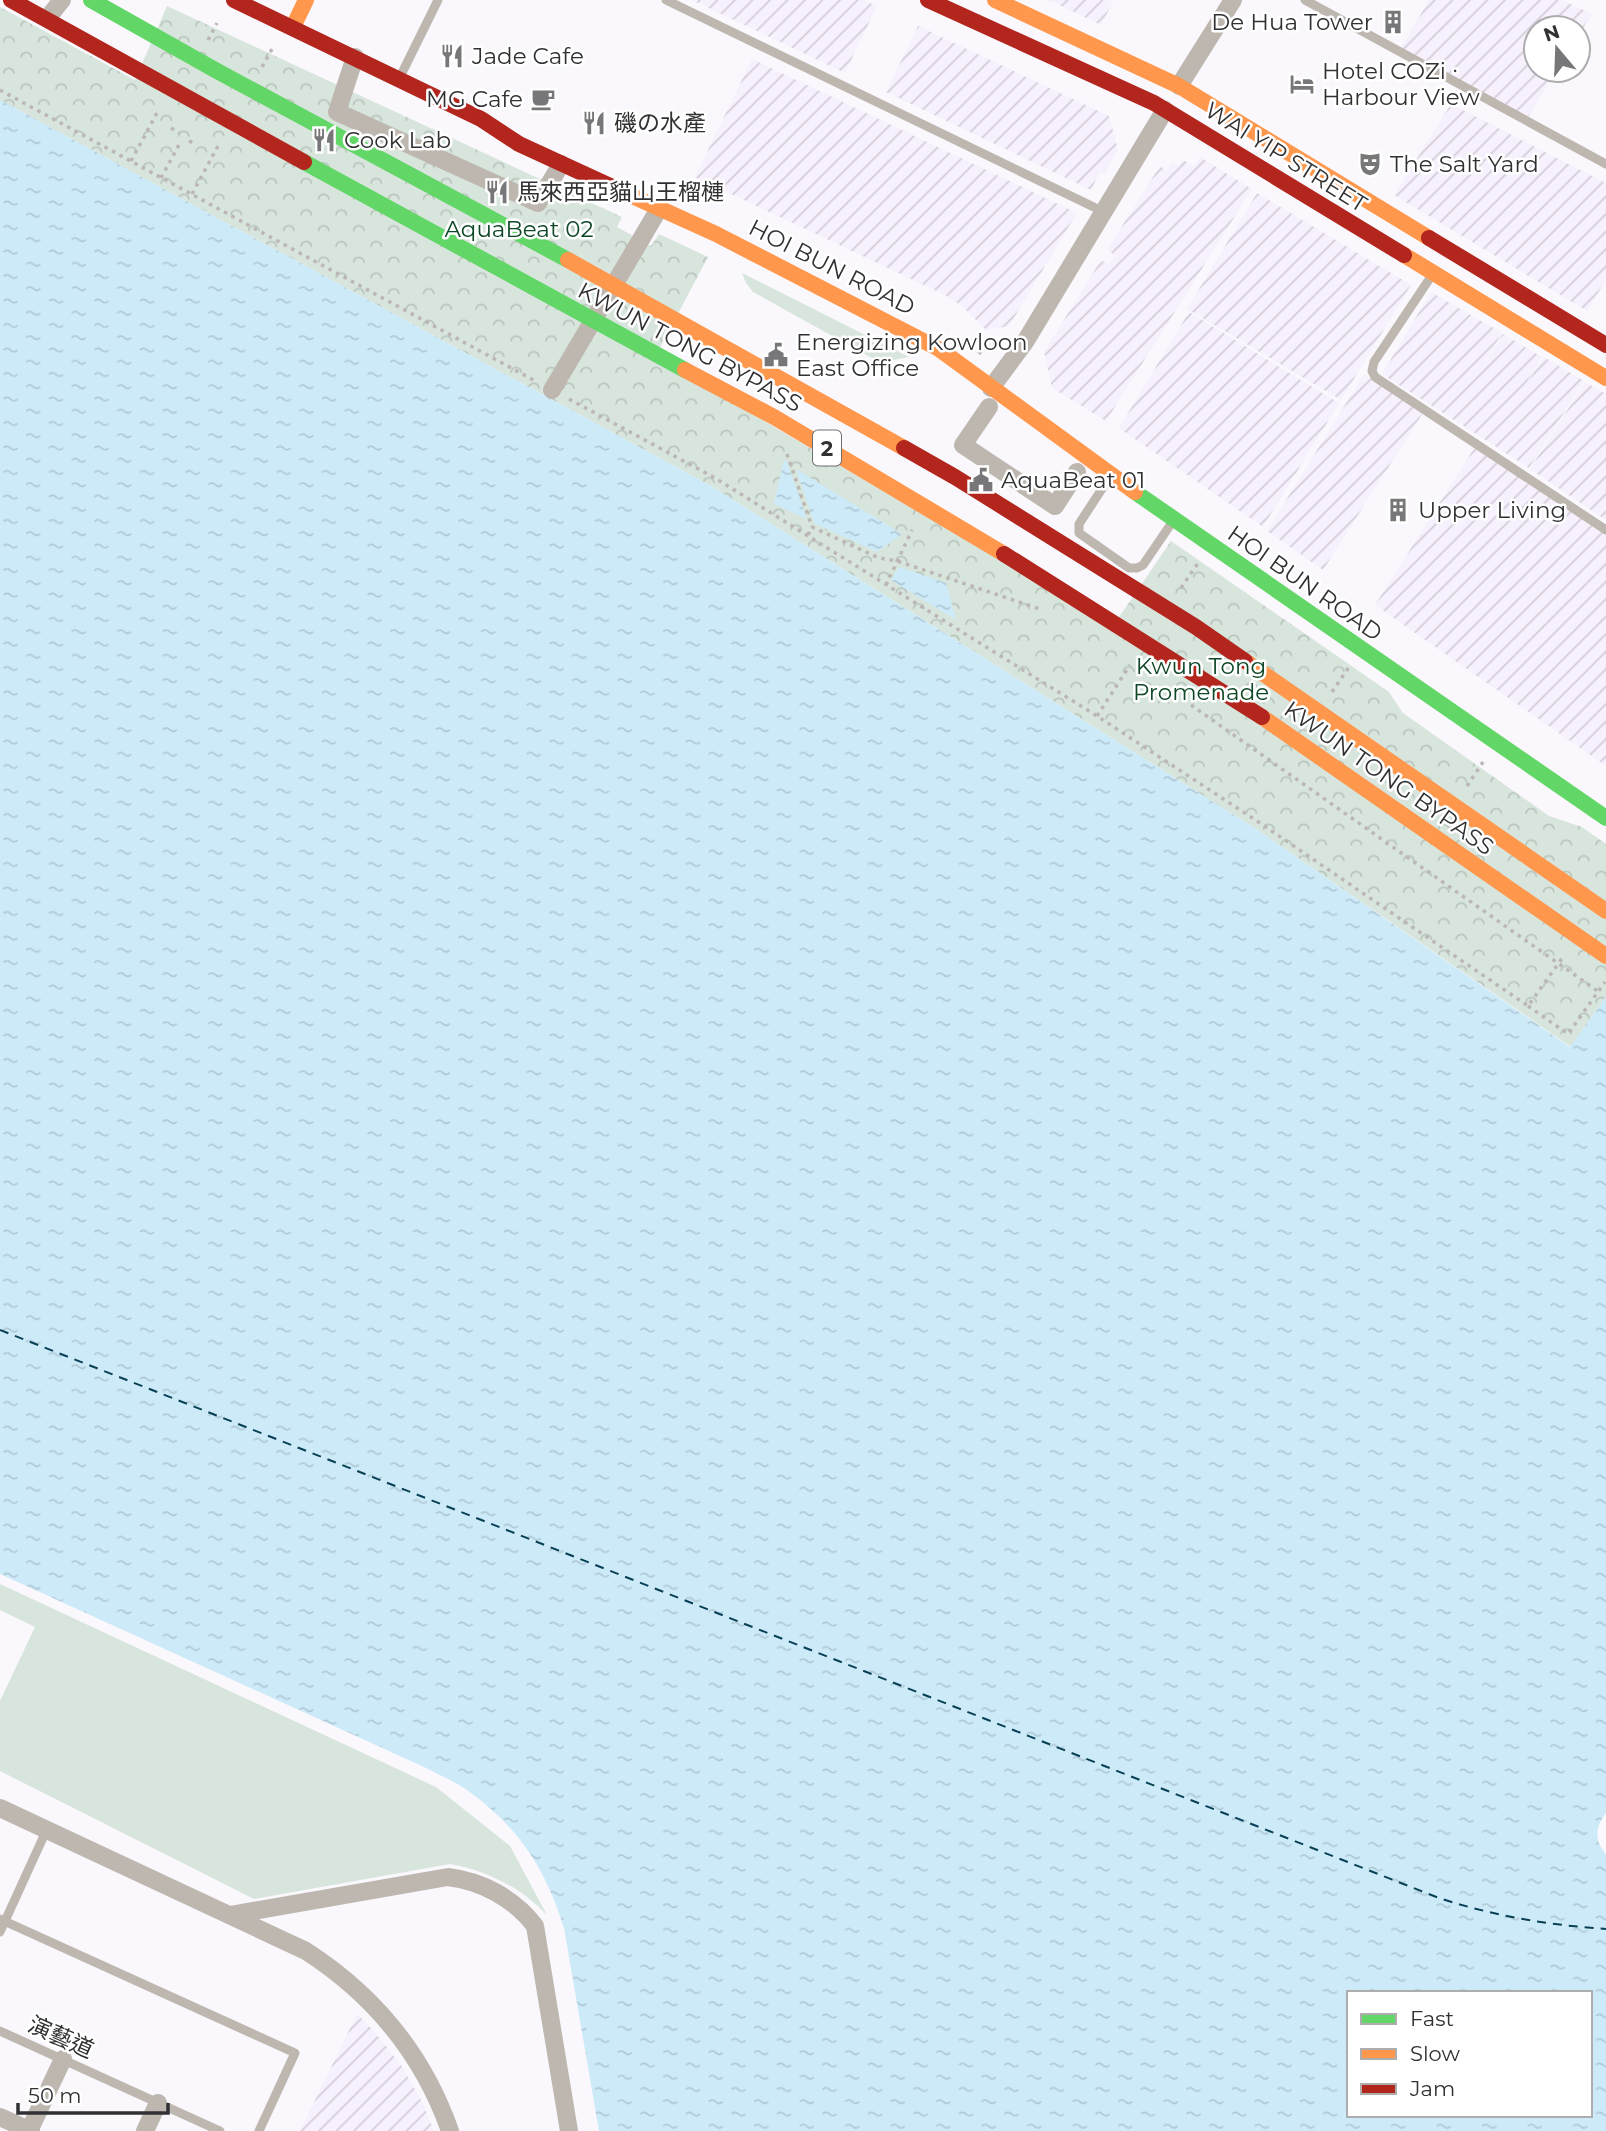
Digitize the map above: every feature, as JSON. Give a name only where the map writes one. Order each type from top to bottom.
[{"type":"main road","name":"KWUN TONG BYPASS","points":[[10,0],[611,332],[775,417],[954,523],[1273,724],[1606,956]]},
{"type":"main road","name":"KWUN TONG BYPASS","points":[[90,0],[633,295],[955,477],[1196,627],[1606,911]]},
{"type":"main road","name":"HOI BUN ROAD","points":[[234,0],[272,7],[293,27],[481,119],[519,144],[660,207],[928,343],[969,369],[991,388],[1174,520],[1606,818]]},
{"type":"main road","points":[[293,27],[306,0]]},
{"type":"main road","name":"WAI YIP STREET","points":[[928,0],[1131,91],[1606,378]]},
{"type":"main road","name":"WAI YIP STREET","points":[[995,0],[1179,86],[1606,345]]},
{"type":"street","points":[[50,15],[62,0]]},
{"type":"street","points":[[1179,86],[1233,0]]},
{"type":"street","points":[[355,57],[337,112],[538,203],[561,164]]},
{"type":"street","points":[[991,388],[1025,342],[1165,110]]},
{"type":"street","points":[[552,390],[660,207]]},
{"type":"street","points":[[989,407],[963,446],[1055,506],[1077,472]]},
{"type":"street","points":[[0,1808],[306,1951],[331,1967],[377,2007],[414,2055],[450,2131]]},
{"type":"street","points":[[230,1915],[448,1877],[478,1884],[513,1903],[535,1926],[569,2131]]},
{"type":"street","points":[[0,2117],[30,2131],[63,2059]]},
{"type":"street","points":[[145,2131],[158,2103]]},
{"type":"lane","points":[[400,79],[438,0]]},
{"type":"lane","points":[[666,0],[1104,212]]},
{"type":"lane","points":[[1305,0],[1606,164]]},
{"type":"lane","points":[[1433,274],[1374,362],[1372,371],[1375,377],[1606,530]]},
{"type":"lane","points":[[1111,475],[1078,528],[1080,533],[1129,568],[1143,565],[1174,520]]},
{"type":"lane","points":[[0,1932],[2,1920],[47,1829]]},
{"type":"lane","points":[[2,1920],[295,2053],[259,2131]]},
{"type":"lane","name":"演藝道","points":[[0,2031],[220,2131]]},
{"type":"path","points":[[131,161],[160,107]]},
{"type":"path","points":[[171,128],[179,132]]},
{"type":"path","points":[[189,141],[196,144]]},
{"type":"path","points":[[161,178],[180,143]]},
{"type":"path","points":[[787,454],[812,527],[808,536]]},
{"type":"path","points":[[812,527],[879,558],[897,561],[1045,611]]},
{"type":"path","points":[[886,585],[912,530]]},
{"type":"path","points":[[1186,701],[1599,992]]},
{"type":"path","points":[[1097,716],[1260,823],[1568,1034],[1606,981]]},
{"type":"path","points":[[1528,1006],[1565,954]]},
{"type":"shaded area","points":[[692,0],[863,0],[877,6],[845,73]]},
{"type":"shaded area","points":[[1049,0],[1114,0],[1101,25]]},
{"type":"shaded area","points":[[1429,0],[1562,0],[1592,14],[1522,14],[1522,84],[1548,84],[1528,117],[1401,48]]},
{"type":"shaded area","points":[[918,26],[1109,116],[1118,150],[1104,173],[1100,172],[1091,190],[886,92]]},
{"type":"shaded area","points":[[752,59],[1077,213],[1009,326],[986,330],[962,306],[945,295],[695,177]]},
{"type":"shaded area","points":[[1451,104],[1606,183],[1606,280],[1587,311],[1394,195]]},
{"type":"shaded area","points":[[1200,157],[1252,189],[1106,421],[1052,388],[1044,352],[1101,260],[1109,265],[1115,255],[1107,250],[1160,166],[1167,171],[1172,162],[1179,166],[1183,160],[1194,166]]},
{"type":"shaded area","points":[[1257,193],[1411,285],[1341,400],[1187,309]]},
{"type":"shaded area","points":[[1431,292],[1502,333],[1478,374],[1503,334],[1542,357],[1522,390],[1544,357],[1584,381],[1529,468],[1382,374]]},
{"type":"shaded area","points":[[1189,312],[1339,403],[1263,527],[1119,428]]},
{"type":"shaded area","points":[[1364,374],[1423,413],[1323,570],[1267,531]]},
{"type":"shaded area","points":[[1585,382],[1606,394],[1606,430],[1599,442],[1606,432],[1606,520],[1530,469]]},
{"type":"shaded area","points":[[1475,447],[1606,534],[1606,766],[1375,605]]},
{"type":"shaded area","points":[[357,2014],[403,2068],[434,2131],[300,2131]]},
{"type":"green space","name":"Kwun Tong Promenade","points":[[167,6],[622,217],[617,227],[651,246],[659,234],[708,257],[655,357],[1113,626],[1171,541],[1389,692],[1403,713],[1549,816],[1582,827],[1606,844],[1606,997],[1571,1047],[1256,829],[711,486],[0,100],[0,7],[135,80]]},
{"type":"green space","points":[[742,273],[909,357],[888,361],[872,358],[753,292]]},
{"type":"green space","points":[[0,1584],[436,1787],[510,1846],[547,1915],[526,1896],[503,1882],[450,1864],[254,1899],[0,1771],[0,1701],[35,1627],[0,1610]]},
{"type":"water","points":[[0,100],[711,486],[1256,829],[1570,1047],[1606,997],[1606,1813],[1597,1834],[1599,1844],[1606,1854],[1606,2131],[599,2131],[564,1928],[540,1869],[504,1821],[460,1785],[0,1574]]},
{"type":"water","points":[[784,460],[787,462],[807,519],[774,504]]},
{"type":"water","points":[[796,469],[902,534],[877,552],[814,523]]},
{"type":"water","points":[[899,567],[946,583],[956,620],[891,580]]},
{"type":"ferry route","points":[[0,1330],[1439,1898],[1521,1919],[1606,1929]]},
{"type":"traffic: fast","points":[[91,0],[568,260]]},
{"type":"traffic: fast","points":[[304,162],[685,370]]},
{"type":"traffic: fast","points":[[1135,492],[1606,818]]},
{"type":"traffic: slow","points":[[293,27],[306,0]]},
{"type":"traffic: slow","points":[[995,0],[1179,86],[1429,238]]},
{"type":"traffic: slow","points":[[619,190],[716,234],[939,349],[1135,492]]},
{"type":"traffic: slow","points":[[1404,255],[1606,378]]},
{"type":"traffic: slow","points":[[568,260],[904,448]]},
{"type":"traffic: slow","points":[[685,370],[774,417],[1004,554]]},
{"type":"traffic: slow","points":[[1245,661],[1606,911]]},
{"type":"traffic: slow","points":[[1262,717],[1606,956]]},
{"type":"traffic: jam","points":[[11,0],[304,162]]},
{"type":"traffic: jam","points":[[234,0],[481,119],[519,144],[619,190]]},
{"type":"traffic: jam","points":[[928,0],[1154,103],[1404,255]]},
{"type":"traffic: jam","points":[[1429,238],[1606,345]]},
{"type":"traffic: jam","points":[[904,448],[1196,627],[1245,661]]},
{"type":"traffic: jam","points":[[1004,554],[1262,717]]},
{"type":"place","name":"De Hua Tower","points":[[1393,22]]},
{"type":"place","name":"Jade Cafe","points":[[452,56]]},
{"type":"place","name":"Hotel COZi ∙ Harbour View","points":[[1302,84]]},
{"type":"place","name":"MG Cafe","points":[[543,99]]},
{"type":"place","name":"磯の水產","points":[[594,123]]},
{"type":"place","name":"Cook Lab","points":[[324,140]]},
{"type":"place","name":"The Salt Yard","points":[[1370,164]]},
{"type":"place","name":"馬來西亞貓山王榴槤","points":[[497,192]]},
{"type":"place","name":"Energizing Kowloon East Office","points":[[776,355]]},
{"type":"place","name":"AquaBeat 01","points":[[981,480]]},
{"type":"place","name":"Upper Living","points":[[1398,510]]},
{"type":"park label","name":"AquaBeat 02","points":[[519,229]]}]
